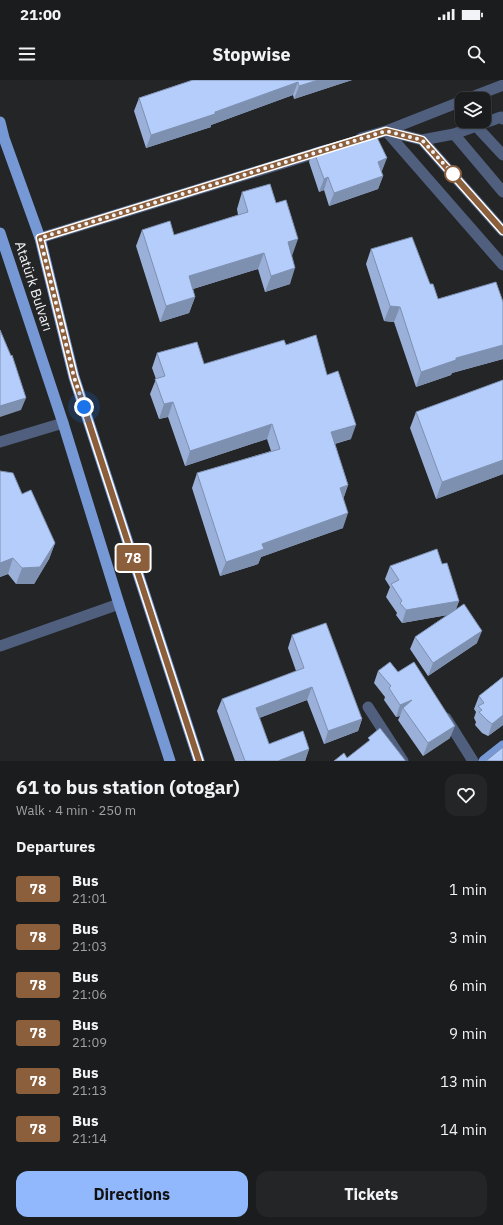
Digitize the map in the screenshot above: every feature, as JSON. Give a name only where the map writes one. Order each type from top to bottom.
[{"type":"main road","points":[[0,122],[4,138],[40,238],[74,377],[199,761]]},
{"type":"main road","name":"Atatürk Bulvarı","points":[[0,233],[63,423],[119,604],[162,734],[169,761]]},
{"type":"main road","points":[[484,761],[503,746]]},
{"type":"street","points":[[485,92],[503,85]]},
{"type":"street","points":[[349,142],[386,131],[455,104]]},
{"type":"street","points":[[491,121],[501,117],[503,119]]},
{"type":"street","points":[[386,131],[422,140],[454,134],[470,128]]},
{"type":"street","points":[[478,128],[503,155]]},
{"type":"street","points":[[386,131],[503,265]]},
{"type":"street","points":[[454,134],[503,192]]},
{"type":"street","points":[[422,140],[503,231]]},
{"type":"street","points":[[40,238],[334,147]]},
{"type":"street","points":[[0,442],[63,423]]},
{"type":"street","points":[[0,646],[119,604]]},
{"type":"street","points":[[368,707],[402,761]]},
{"type":"street","points":[[440,708],[473,761]]},
{"type":"building","points":[[193,80],[318,80],[299,86],[298,82],[215,112],[215,114],[151,135],[139,98]]},
{"type":"building","points":[[374,131],[387,158],[378,162],[383,176],[334,193],[328,177],[324,179],[313,149]]},
{"type":"building","points":[[270,184],[276,203],[286,200],[298,239],[288,242],[295,268],[271,276],[264,253],[189,276],[195,297],[166,306],[142,230],[170,221],[174,235],[248,212],[242,192]]},
{"type":"building","points":[[412,237],[430,284],[433,284],[438,299],[496,282],[503,302],[503,345],[456,358],[456,360],[421,372],[400,307],[390,306],[371,249]]},
{"type":"building","points":[[0,330],[11,356],[12,355],[26,398],[0,406]]},
{"type":"building","points":[[316,335],[327,375],[338,371],[356,425],[331,432],[348,485],[340,488],[348,513],[262,544],[264,549],[226,562],[197,473],[280,449],[272,424],[190,451],[173,402],[164,404],[155,379],[165,376],[157,353],[197,342],[204,364],[284,340],[286,345]]},
{"type":"building","points":[[503,380],[503,460],[442,482],[416,412]]},
{"type":"building","points":[[0,471],[13,473],[22,494],[31,490],[55,543],[40,567],[22,568],[13,558],[0,563]]},
{"type":"building","points":[[437,549],[442,564],[447,563],[459,601],[406,610],[400,603],[402,601],[391,584],[399,580],[390,566]]},
{"type":"building","points":[[464,604],[482,631],[433,663],[415,637]]},
{"type":"building","points":[[326,623],[362,719],[328,731],[312,687],[256,708],[269,744],[303,731],[309,749],[278,761],[245,761],[222,699],[304,668],[292,635]]},
{"type":"building","points":[[390,662],[398,672],[414,662],[455,726],[428,743],[403,708],[412,700],[400,705],[389,688],[391,686],[378,671]]},
{"type":"building","points":[[503,677],[503,715],[492,724],[479,712],[482,710],[478,706],[484,703],[479,696]]},
{"type":"building","points":[[380,728],[405,761],[334,761],[344,753],[347,758],[370,740],[368,738]]},
{"type":"building","points":[[503,747],[503,761],[486,761]]},
{"type":"bus line","name":"78","points":[[199,761],[74,377],[40,238],[386,131],[422,140],[503,231]]},
{"type":"route","points":[[84,407],[74,377],[40,238],[386,131],[422,140],[453,174]]}]
